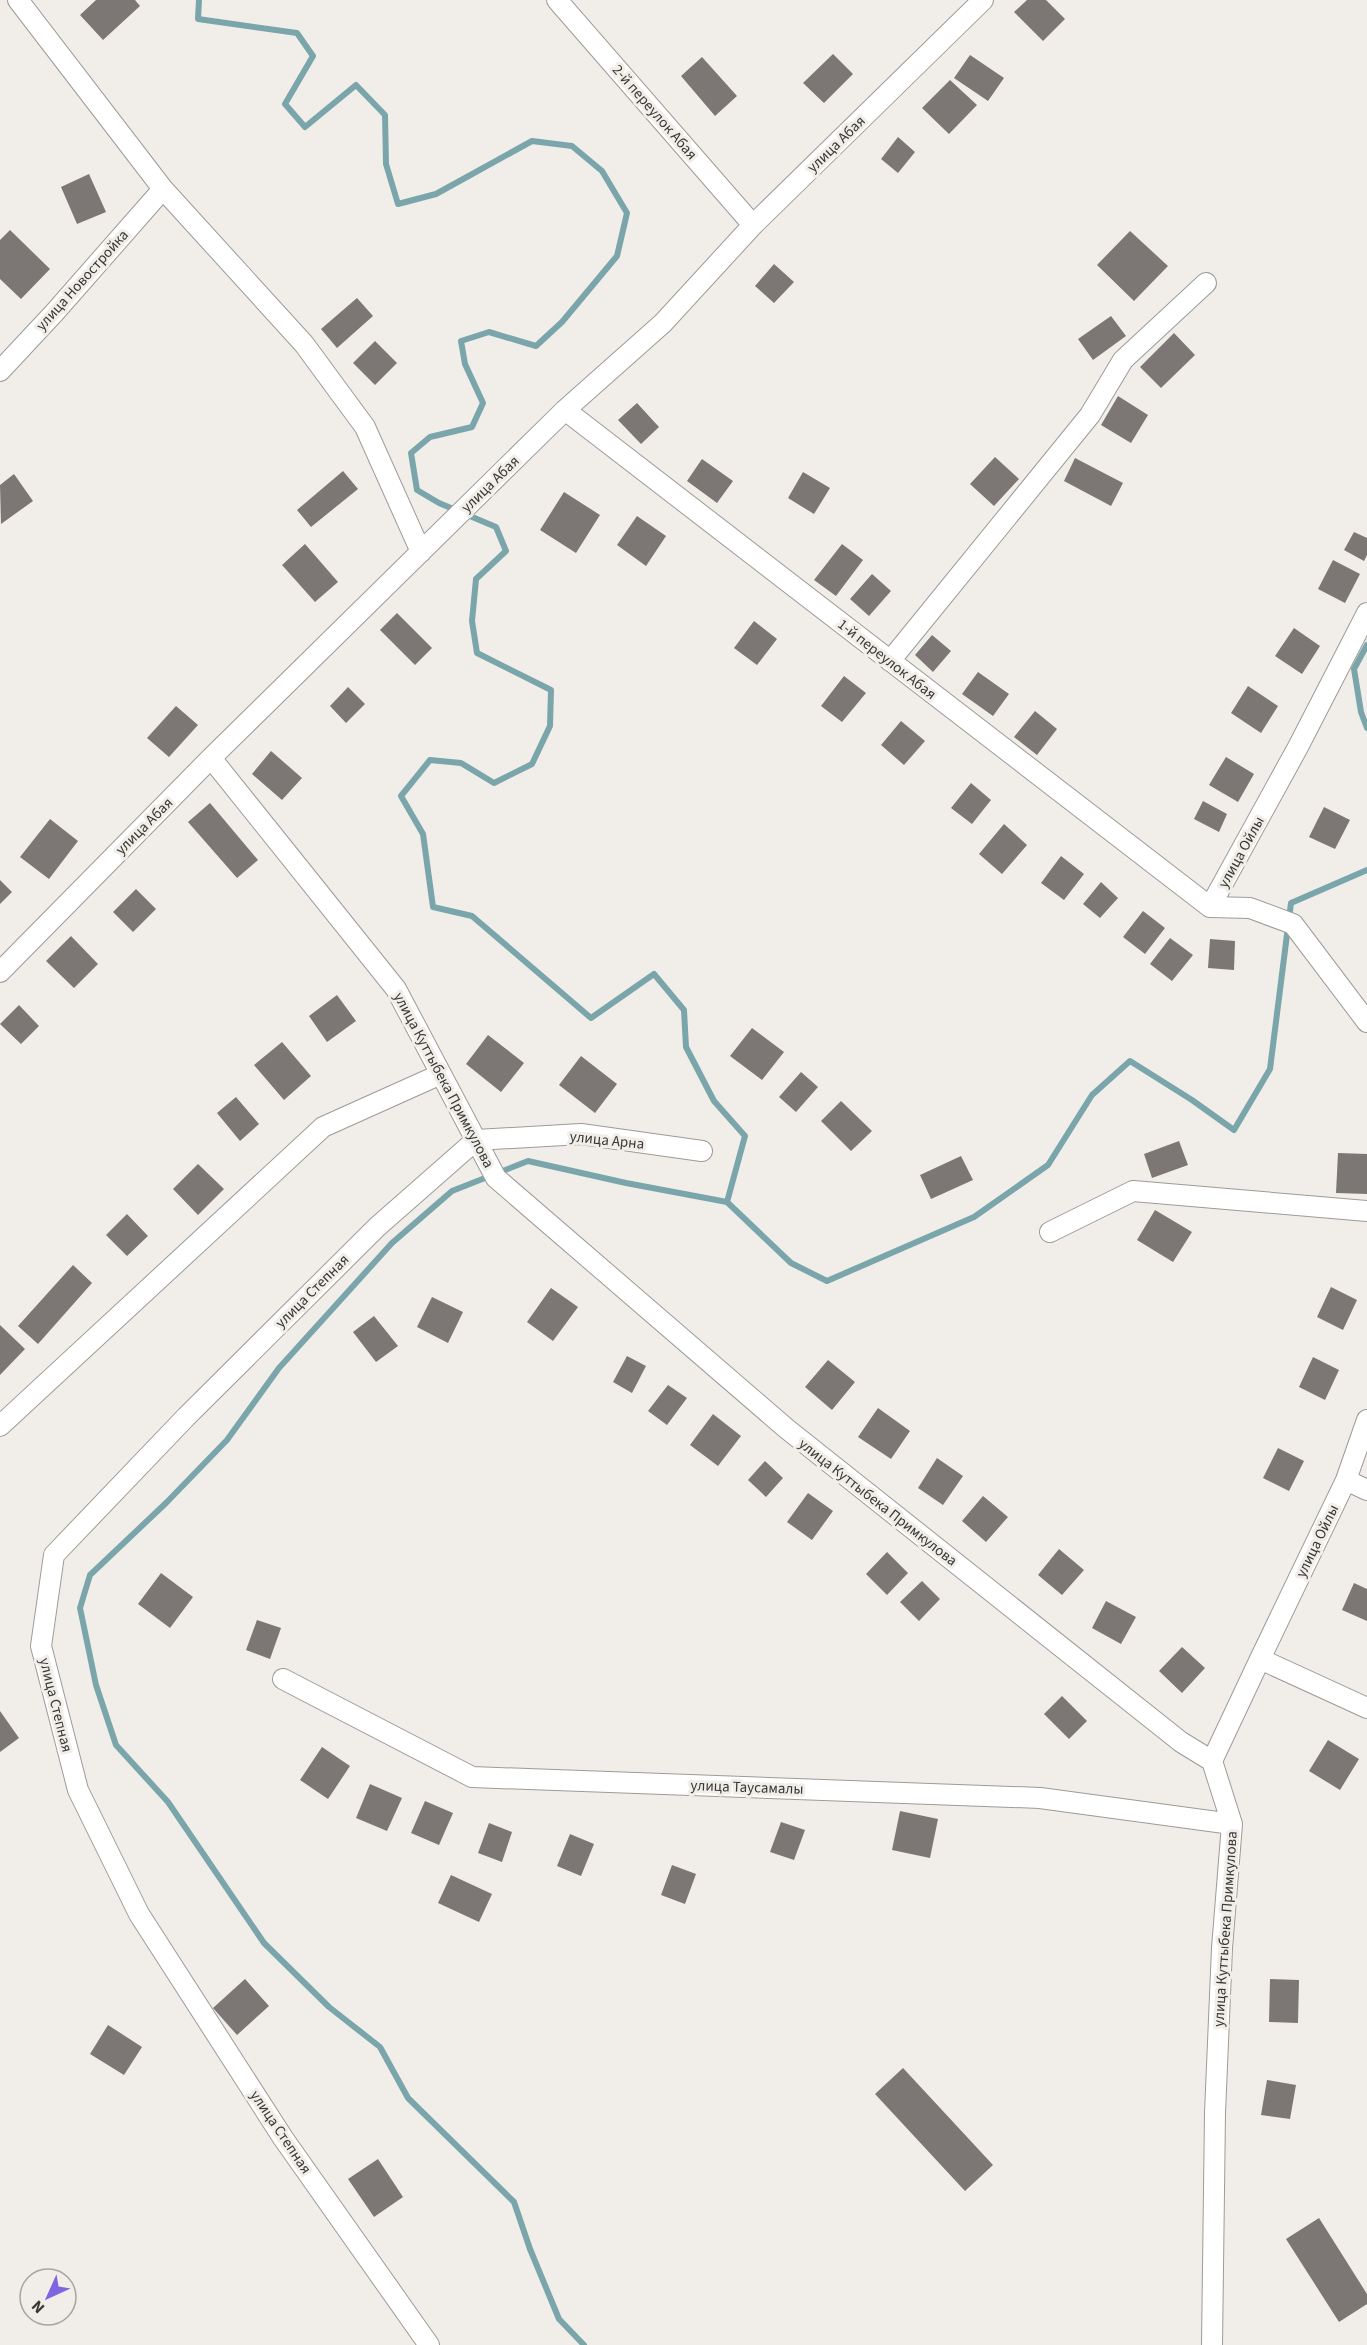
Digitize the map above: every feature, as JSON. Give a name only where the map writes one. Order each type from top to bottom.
[{"type":"street","points":[[18,0],[163,189],[304,344],[365,427],[421,552]]},
{"type":"street","name":"2-й переулок Абая","points":[[557,0],[753,225]]},
{"type":"street","name":"улица Абая","points":[[0,972],[211,758],[565,410],[663,323],[753,225],[983,0]]},
{"type":"street","name":"улица Новостройка","points":[[0,371],[163,189]]},
{"type":"street","points":[[890,661],[1090,415],[1123,360],[1206,283]]},
{"type":"street","name":"1-й переулок Абая","points":[[565,410],[1210,907]]},
{"type":"street","name":"улица Ойлы","points":[[1367,613],[1298,747],[1210,907],[1250,908],[1293,924],[1367,1022]]},
{"type":"street","name":"улица Куттыбека Примкулова","points":[[211,758],[396,989],[496,1178],[787,1429],[1180,1742],[1212,1761],[1232,1824],[1222,1948],[1215,2101],[1212,2345]]},
{"type":"street","points":[[0,1425],[323,1127],[441,1074]]},
{"type":"street","name":"улица Арна","points":[[476,1140],[581,1134],[702,1151]]},
{"type":"street","name":"улица Степная","points":[[429,2345],[283,2138],[139,1914],[78,1790],[41,1646],[54,1555],[186,1418],[377,1227],[476,1140]]},
{"type":"street","points":[[1050,1232],[1133,1191],[1367,1211]]},
{"type":"street","name":"улица Ойлы","points":[[1260,1659],[1346,1480],[1367,1420]]},
{"type":"street","points":[[1346,1480],[1367,1490]]},
{"type":"street","points":[[1212,1761],[1260,1659],[1367,1708]]},
{"type":"street","name":"улица Таусамалы","points":[[284,1679],[472,1777],[1040,1798],[1232,1824]]},
{"type":"building","points":[[96,0],[135,0],[140,6],[103,40],[80,15]]},
{"type":"building","points":[[1027,0],[1046,0],[1065,19],[1043,41],[1014,12]]},
{"type":"building","points":[[833,54],[853,74],[824,103],[803,83]]},
{"type":"building","points":[[970,55],[1004,78],[988,101],[954,78]]},
{"type":"building","points":[[702,57],[737,96],[715,116],[681,76]]},
{"type":"building","points":[[950,80],[977,105],[949,134],[922,108]]},
{"type":"building","points":[[898,137],[915,152],[898,173],[881,159]]},
{"type":"building","points":[[89,174],[106,212],[77,224],[61,187]]},
{"type":"building","points":[[10,230],[50,269],[21,299],[0,279],[0,240]]},
{"type":"building","points":[[1130,231],[1168,266],[1134,301],[1097,265]]},
{"type":"building","points":[[774,264],[794,282],[774,303],[755,286]]},
{"type":"building","points":[[357,298],[373,316],[337,348],[321,329]]},
{"type":"building","points":[[1111,316],[1126,336],[1093,360],[1078,339]]},
{"type":"building","points":[[1174,333],[1195,355],[1161,388],[1140,367]]},
{"type":"building","points":[[375,341],[397,363],[375,385],[353,363]]},
{"type":"building","points":[[1118,396],[1148,415],[1131,443],[1101,425]]},
{"type":"building","points":[[637,403],[659,427],[641,444],[618,420]]},
{"type":"building","points":[[995,457],[1019,479],[994,506],[970,484]]},
{"type":"building","points":[[1075,458],[1123,483],[1111,506],[1064,481]]},
{"type":"building","points":[[702,459],[733,481],[717,503],[687,481]]},
{"type":"building","points":[[343,471],[358,489],[311,527],[297,510]]},
{"type":"building","points":[[803,472],[830,488],[814,514],[788,498]]},
{"type":"building","points":[[14,474],[33,501],[1,524],[0,485]]},
{"type":"building","points":[[564,492],[600,515],[576,553],[540,530]]},
{"type":"building","points":[[637,516],[666,536],[646,566],[617,545]]},
{"type":"building","points":[[1354,532],[1367,538],[1367,555],[1364,561],[1344,550]]},
{"type":"building","points":[[305,544],[338,582],[315,602],[282,565]]},
{"type":"building","points":[[842,544],[863,560],[836,596],[814,580]]},
{"type":"building","points":[[1333,560],[1360,574],[1345,603],[1318,589]]},
{"type":"building","points":[[872,574],[891,591],[869,616],[850,599]]},
{"type":"building","points":[[397,613],[432,648],[415,665],[380,630]]},
{"type":"building","points":[[754,621],[777,639],[757,665],[734,648]]},
{"type":"building","points":[[1294,628],[1320,646],[1302,674],[1275,656]]},
{"type":"building","points":[[932,635],[951,651],[933,672],[915,655]]},
{"type":"building","points":[[978,672],[1009,694],[993,716],[962,694]]},
{"type":"building","points":[[844,676],[866,693],[842,722],[821,706]]},
{"type":"building","points":[[1248,686],[1278,706],[1261,733],[1231,713]]},
{"type":"building","points":[[348,687],[365,704],[346,723],[330,706]]},
{"type":"building","points":[[176,706],[198,725],[169,757],[147,738]]},
{"type":"building","points":[[1035,711],[1057,729],[1037,755],[1014,737]]},
{"type":"building","points":[[901,721],[925,741],[904,765],[881,745]]},
{"type":"building","points":[[271,751],[302,778],[282,800],[252,774]]},
{"type":"building","points":[[1226,757],[1254,774],[1238,802],[1209,785]]},
{"type":"building","points":[[971,783],[991,800],[972,824],[951,808]]},
{"type":"building","points":[[1203,801],[1227,814],[1219,832],[1194,819]]},
{"type":"building","points":[[210,803],[258,860],[237,878],[188,822]]},
{"type":"building","points":[[1324,807],[1350,820],[1335,849],[1309,837]]},
{"type":"building","points":[[50,819],[78,841],[49,879],[20,857]]},
{"type":"building","points":[[1004,824],[1027,845],[1002,874],[979,854]]},
{"type":"building","points":[[1061,856],[1084,874],[1064,900],[1041,883]]},
{"type":"building","points":[[0,880],[12,892],[0,904]]},
{"type":"building","points":[[1101,882],[1118,898],[1100,918],[1083,904]]},
{"type":"building","points":[[136,889],[156,909],[133,932],[113,912]]},
{"type":"building","points":[[1143,911],[1165,928],[1145,954],[1123,937]]},
{"type":"building","points":[[71,936],[98,964],[74,988],[46,961]]},
{"type":"building","points":[[1170,938],[1193,955],[1172,981],[1150,964]]},
{"type":"building","points":[[1210,939],[1235,941],[1234,970],[1208,968]]},
{"type":"building","points":[[337,995],[356,1021],[327,1042],[309,1016]]},
{"type":"building","points":[[19,1005],[39,1026],[21,1044],[0,1024]]},
{"type":"building","points":[[752,1028],[784,1052],[762,1080],[730,1056]]},
{"type":"building","points":[[488,1035],[524,1063],[501,1092],[466,1064]]},
{"type":"building","points":[[282,1042],[311,1076],[284,1100],[254,1065]]},
{"type":"building","points":[[581,1056],[617,1084],[595,1113],[559,1085]]},
{"type":"building","points":[[801,1072],[818,1087],[796,1112],[779,1097]]},
{"type":"building","points":[[236,1097],[259,1124],[240,1141],[217,1113]]},
{"type":"building","points":[[841,1101],[872,1131],[851,1151],[821,1121]]},
{"type":"building","points":[[1179,1141],[1188,1165],[1152,1178],[1144,1154]]},
{"type":"building","points":[[1338,1153],[1367,1154],[1367,1194],[1336,1193]]},
{"type":"building","points":[[961,1156],[973,1180],[931,1199],[920,1175]]},
{"type":"building","points":[[198,1164],[224,1189],[198,1215],[173,1189]]},
{"type":"building","points":[[1155,1210],[1192,1232],[1173,1262],[1137,1240]]},
{"type":"building","points":[[127,1214],[148,1236],[127,1256],[106,1235]]},
{"type":"building","points":[[73,1265],[92,1283],[38,1344],[18,1326]]},
{"type":"building","points":[[1331,1287],[1357,1300],[1343,1330],[1317,1317]]},
{"type":"building","points":[[551,1288],[578,1307],[553,1341],[527,1322]]},
{"type":"building","points":[[432,1297],[463,1312],[448,1343],[417,1327]]},
{"type":"building","points":[[374,1316],[398,1346],[376,1362],[353,1332]]},
{"type":"building","points":[[0,1325],[25,1349],[0,1375]]},
{"type":"building","points":[[627,1356],[646,1366],[632,1393],[613,1382]]},
{"type":"building","points":[[1313,1357],[1339,1370],[1325,1400],[1299,1387]]},
{"type":"building","points":[[828,1360],[855,1382],[832,1410],[805,1387]]},
{"type":"building","points":[[668,1385],[687,1398],[667,1425],[648,1411]]},
{"type":"building","points":[[878,1408],[910,1431],[891,1459],[858,1437]]},
{"type":"building","points":[[713,1414],[741,1436],[718,1466],[690,1445]]},
{"type":"building","points":[[1278,1448],[1304,1461],[1289,1491],[1263,1478]]},
{"type":"building","points":[[937,1458],[963,1476],[943,1505],[918,1488]]},
{"type":"building","points":[[765,1461],[783,1478],[766,1497],[748,1480]]},
{"type":"building","points":[[808,1493],[833,1511],[812,1540],[787,1522]]},
{"type":"building","points":[[983,1496],[1008,1517],[986,1542],[962,1521]]},
{"type":"building","points":[[1059,1549],[1084,1570],[1062,1595],[1038,1575]]},
{"type":"building","points":[[887,1552],[908,1573],[887,1595],[866,1574]]},
{"type":"building","points":[[161,1573],[193,1597],[170,1628],[138,1604]]},
{"type":"building","points":[[922,1581],[940,1599],[919,1621],[900,1602]]},
{"type":"building","points":[[1354,1583],[1367,1589],[1367,1621],[1342,1610]]},
{"type":"building","points":[[1106,1601],[1136,1617],[1121,1644],[1092,1628]]},
{"type":"building","points":[[257,1620],[281,1628],[270,1659],[246,1650]]},
{"type":"building","points":[[1182,1647],[1205,1668],[1182,1693],[1159,1671]]},
{"type":"building","points":[[1062,1696],[1087,1721],[1069,1739],[1044,1714]]},
{"type":"building","points":[[0,1711],[19,1738],[0,1752]]},
{"type":"building","points":[[1328,1740],[1359,1759],[1340,1790],[1309,1771]]},
{"type":"building","points":[[322,1747],[350,1766],[328,1799],[300,1780]]},
{"type":"building","points":[[370,1784],[402,1798],[387,1831],[356,1818]]},
{"type":"building","points":[[425,1801],[453,1813],[439,1845],[411,1833]]},
{"type":"building","points":[[900,1811],[938,1819],[930,1858],[892,1850]]},
{"type":"building","points":[[781,1822],[805,1830],[794,1860],[770,1852]]},
{"type":"building","points":[[489,1823],[512,1832],[502,1862],[478,1853]]},
{"type":"building","points":[[570,1834],[594,1844],[581,1876],[557,1866]]},
{"type":"building","points":[[672,1865],[696,1874],[685,1904],[661,1895]]},
{"type":"building","points":[[451,1875],[492,1894],[479,1922],[438,1903]]},
{"type":"building","points":[[245,1979],[269,2006],[237,2035],[213,2008]]},
{"type":"building","points":[[1270,1979],[1299,1980],[1298,2023],[1269,2022]]},
{"type":"building","points":[[108,2025],[142,2047],[124,2075],[90,2054]]},
{"type":"building","points":[[903,2068],[993,2165],[965,2191],[875,2094]]},
{"type":"building","points":[[1267,2080],[1296,2085],[1290,2119],[1261,2115]]},
{"type":"building","points":[[378,2159],[403,2197],[374,2217],[348,2179]]},
{"type":"building","points":[[1319,2218],[1367,2294],[1367,2304],[1339,2322],[1286,2239]]},
{"type":"waterway","points":[[199,0],[198,19],[297,33],[313,56],[285,104],[305,127],[356,85],[385,115],[386,164],[398,204],[436,194],[532,141],[572,146],[602,171],[627,213],[617,256],[562,322],[536,346],[489,332],[461,341],[465,364],[483,403],[472,427],[430,437],[411,453],[417,490],[439,503],[496,527],[506,551],[476,579],[472,621],[477,653],[551,690],[550,726],[532,764],[494,783],[461,763],[430,760],[401,796],[423,834],[433,907],[472,916],[591,1018],[654,974],[684,1010],[686,1047],[714,1101],[745,1136],[727,1202]]},
{"type":"waterway","points":[[1367,645],[1354,669],[1361,712],[1367,728]]},
{"type":"waterway","points":[[584,2345],[559,2319],[530,2249],[514,2202],[408,2098],[380,2047],[329,2007],[264,1943],[168,1802],[116,1745],[96,1685],[80,1608],[90,1575],[166,1503],[227,1440],[279,1368],[392,1243],[452,1191],[528,1161],[727,1202],[791,1263],[827,1281],[974,1217],[1048,1165],[1092,1095],[1130,1061],[1234,1130],[1270,1069],[1291,903],[1367,870]]}]
